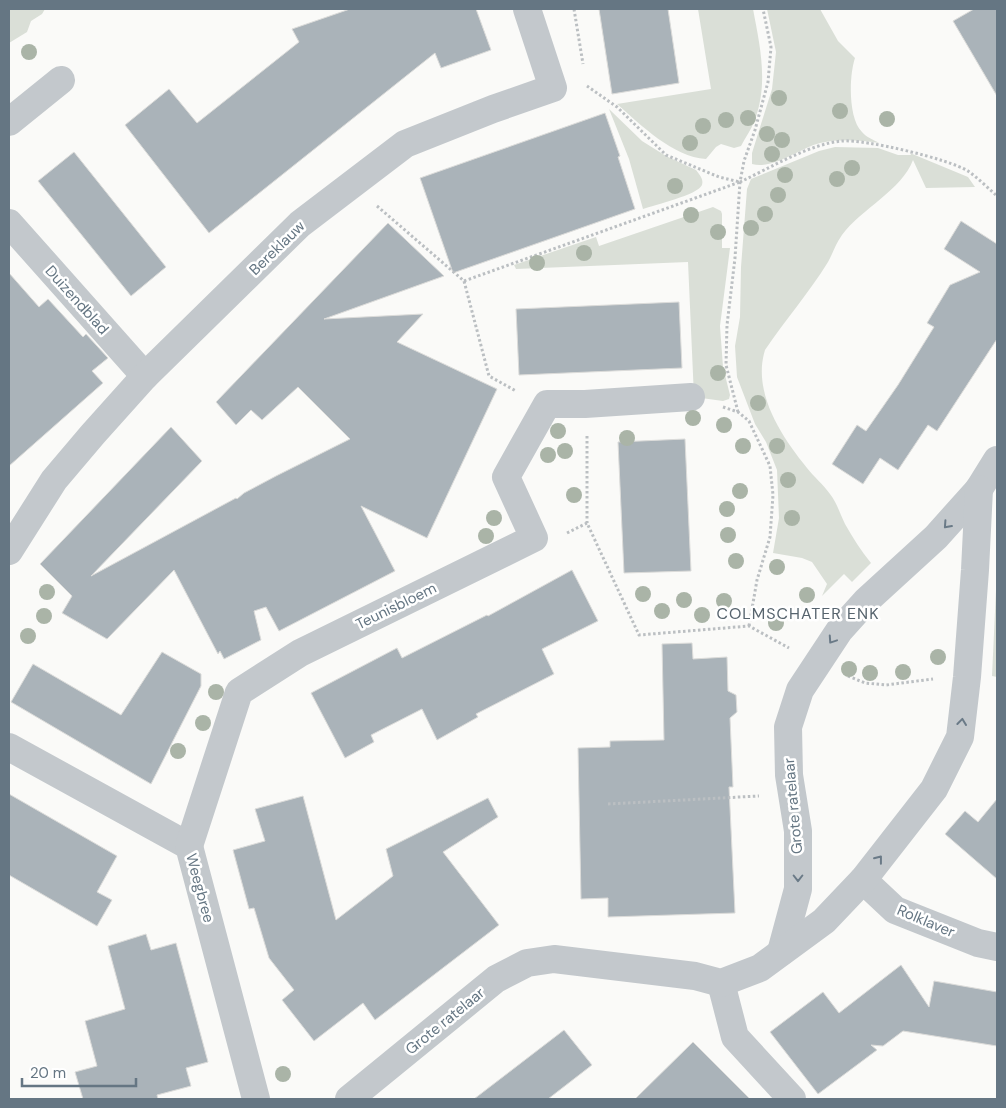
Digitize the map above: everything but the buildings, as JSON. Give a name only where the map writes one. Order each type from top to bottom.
[{"type":"street","name":"Bereklauw","points":[[9,551],[54,480],[145,376],[300,224],[404,144],[552,88],[527,9]]},
{"type":"street","points":[[9,122],[61,80]]},
{"type":"street","name":"Duizendblad","points":[[9,223],[145,376]]},
{"type":"street","points":[[534,538],[506,477],[547,404],[585,404],[691,397]]},
{"type":"street","name":"Grote ratelaar","points":[[781,952],[798,889],[798,831],[788,776],[788,727],[800,690],[844,625],[866,601],[936,537],[979,489],[997,460]]},
{"type":"street","name":"Grote ratelaar","points":[[349,1099],[496,979],[526,963],[554,959],[695,976],[721,983],[760,968],[824,921],[863,880],[934,789],[960,737],[967,678],[979,489]]},
{"type":"street","name":"Teunisbloem","points":[[188,846],[238,692],[300,653],[534,538]]},
{"type":"street","name":"Weegbree","points":[[9,747],[188,846],[256,1099]]},
{"type":"street","name":"Rolklaver","points":[[863,880],[895,910],[978,943],[997,947]]},
{"type":"street","points":[[721,983],[735,1036],[792,1099]]},
{"type":"path","points":[[738,412],[726,365],[727,325],[735,258],[740,182],[744,161],[755,130],[768,82],[770,47],[763,9]]},
{"type":"path","points":[[587,86],[617,107],[666,155],[720,177],[740,182]]},
{"type":"path","points":[[464,281],[740,182],[801,153],[843,140],[878,144],[941,160],[967,171],[997,196]]},
{"type":"path","points":[[352,184],[464,281],[489,376],[526,396],[547,404]]},
{"type":"path","points":[[691,397],[738,412],[749,421],[770,466],[773,495],[770,537],[757,580],[748,626]]},
{"type":"path","points":[[585,404],[587,523],[639,635],[748,626],[816,664],[865,683],[886,685],[919,680],[967,678]]},
{"type":"path","points":[[534,538],[563,535],[587,523]]},
{"type":"path","points":[[608,804],[792,794]]},
{"type":"shaded area","points":[[9,9],[45,9],[42,14],[31,21],[27,32],[9,43]]},
{"type":"shaded area","points":[[698,9],[753,9],[762,66],[759,108],[753,125],[741,146],[734,148],[721,144],[706,159],[682,153],[658,139],[617,104],[711,89]]},
{"type":"shaded area","points":[[767,9],[820,9],[838,41],[855,58],[851,96],[857,126],[862,132],[879,143],[849,140],[820,143],[769,164],[752,164],[752,153],[772,89],[776,52]]},
{"type":"shaded area","points":[[609,109],[642,141],[666,156],[696,170],[702,179],[702,185],[699,189],[684,196],[643,209],[629,159]]},
{"type":"shaded area","points":[[835,147],[878,148],[898,155],[911,155],[910,153],[968,177],[975,187],[926,188],[913,160],[908,171],[900,181],[842,235],[821,273],[765,350],[762,382],[771,413],[797,455],[832,497],[845,524],[871,563],[852,582],[844,574],[822,596],[827,584],[812,562],[802,558],[773,553],[779,518],[777,470],[766,442],[755,424],[737,377],[735,346],[740,317],[741,267],[747,189],[751,179],[819,151]]},
{"type":"shaded area","points":[[713,207],[721,211],[722,214],[722,248],[730,248],[720,326],[723,367],[730,395],[729,399],[723,401],[694,397],[688,262],[516,269],[514,265],[596,237],[599,246]]},
{"type":"shaded area","points":[[997,590],[997,677],[992,676]]},
{"type":"district","name":"COLMSCHATER ENK","points":[[798,613]]}]
